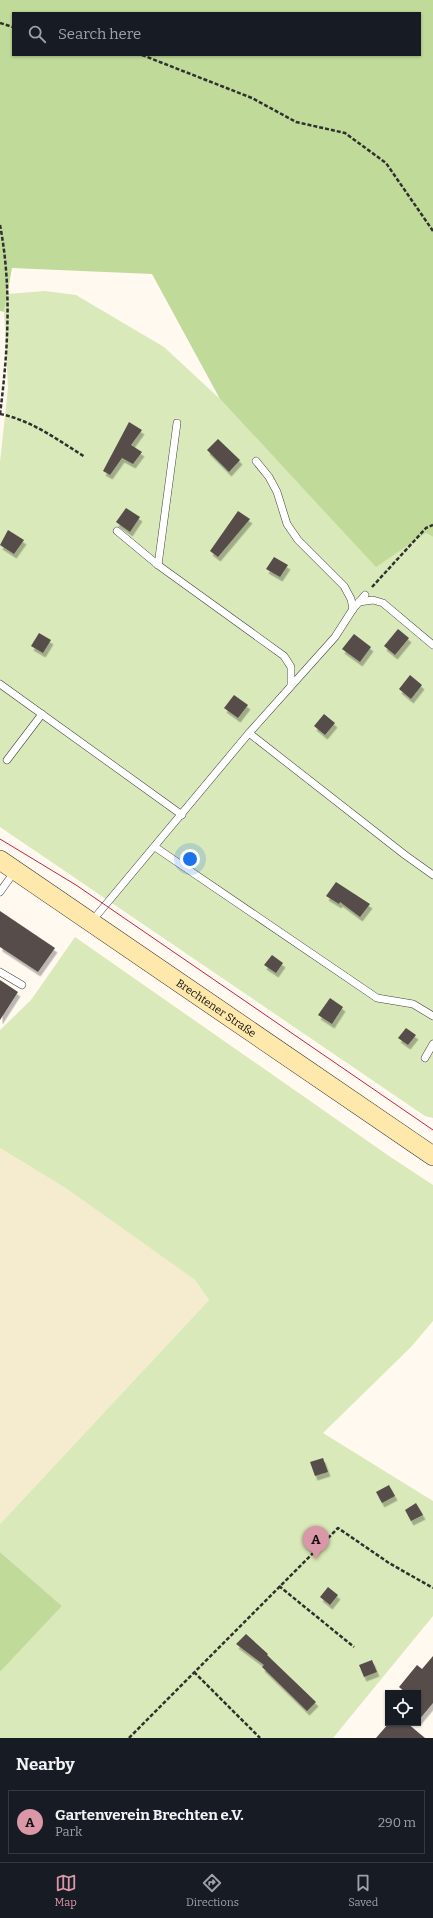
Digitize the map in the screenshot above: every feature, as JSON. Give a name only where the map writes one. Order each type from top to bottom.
[{"type":"main road","name":"Brechtener Straße","points":[[0,860],[433,1156]]},
{"type":"lane","points":[[158,565],[177,423]]},
{"type":"lane","points":[[256,461],[269,477],[277,492],[286,524],[298,540],[344,586],[351,599],[353,610]]},
{"type":"lane","points":[[117,531],[158,565],[284,656],[291,667],[291,685]]},
{"type":"lane","points":[[92,922],[156,847],[249,733],[335,637],[365,595]]},
{"type":"lane","points":[[359,602],[373,600],[383,603],[433,645]]},
{"type":"lane","points":[[0,684],[182,815]]},
{"type":"lane","points":[[7,760],[42,714]]},
{"type":"lane","points":[[249,733],[405,855],[433,875]]},
{"type":"lane","points":[[156,847],[377,998],[413,1004],[433,1016]]},
{"type":"lane","points":[[0,892],[15,871]]},
{"type":"lane","points":[[0,972],[22,986]]},
{"type":"lane","points":[[425,1058],[433,1044]]},
{"type":"path","points":[[0,23],[12,27]]},
{"type":"path","points":[[145,56],[252,98],[296,122],[345,133],[386,163],[433,231]]},
{"type":"path","points":[[0,225],[4,247],[8,320],[0,414],[16,417],[29,423],[85,457]]},
{"type":"path","points":[[365,595],[426,528],[433,525]]},
{"type":"path","points":[[129,1738],[338,1528],[389,1563],[433,1588]]},
{"type":"path","points":[[279,1586],[354,1647]]},
{"type":"path","points":[[194,1672],[260,1738]]},
{"type":"shaded area","points":[[0,1148],[67,1189],[195,1280],[209,1300],[0,1524]]},
{"type":"green space","points":[[0,0],[433,0],[433,537],[426,533],[376,567],[220,399],[152,274],[12,268],[4,312],[0,311]]},
{"type":"green space","points":[[45,291],[76,295],[164,347],[220,399],[376,566],[426,533],[433,537],[433,1118],[425,1116],[0,827],[0,462],[8,388],[4,312],[7,294]]},
{"type":"green space","points":[[75,937],[389,1156],[433,1185],[433,1321],[411,1347],[323,1433],[433,1501],[433,1616],[333,1738],[0,1738],[0,1672],[62,1606],[0,1552],[0,1524],[209,1300],[195,1280],[67,1189],[0,1148],[0,1030],[31,1000]]},
{"type":"green space","points":[[0,1552],[62,1606],[0,1672]]},
{"type":"building","points":[[129,422],[142,430],[131,445],[142,452],[133,464],[122,458],[110,475],[103,471]]},
{"type":"building","points":[[218,439],[240,460],[229,472],[207,450]]},
{"type":"building","points":[[126,508],[140,517],[130,532],[116,522]]},
{"type":"building","points":[[238,511],[250,519],[218,557],[210,551]]},
{"type":"building","points":[[8,530],[24,540],[14,554],[0,545]]},
{"type":"building","points":[[274,557],[288,565],[280,577],[266,569]]},
{"type":"building","points":[[398,629],[409,638],[395,655],[384,646]]},
{"type":"building","points":[[39,633],[51,640],[43,653],[31,646]]},
{"type":"building","points":[[354,634],[371,647],[360,662],[342,649]]},
{"type":"building","points":[[410,675],[422,685],[411,699],[399,689]]},
{"type":"building","points":[[234,695],[248,705],[238,718],[224,708]]},
{"type":"building","points":[[324,714],[335,723],[325,735],[314,726]]},
{"type":"building","points":[[336,882],[370,904],[360,917],[340,902],[339,904],[326,896]]},
{"type":"building","points":[[0,911],[55,948],[38,972],[0,947]]},
{"type":"building","points":[[272,955],[283,963],[276,973],[264,965]]},
{"type":"building","points":[[0,980],[18,992],[0,1020]]},
{"type":"building","points":[[330,998],[343,1007],[332,1024],[318,1015]]},
{"type":"building","points":[[406,1028],[416,1035],[408,1045],[398,1038]]},
{"type":"building","points":[[323,1458],[328,1472],[315,1476],[310,1462]]},
{"type":"building","points":[[389,1485],[395,1496],[382,1503],[376,1492]]},
{"type":"building","points":[[416,1503],[423,1515],[411,1521],[405,1510]]},
{"type":"building","points":[[328,1587],[338,1595],[330,1605],[320,1597]]},
{"type":"building","points":[[246,1634],[316,1702],[307,1711],[262,1667],[264,1665],[236,1644]]},
{"type":"building","points":[[433,1656],[433,1703],[421,1717],[421,1690],[402,1690],[399,1687],[417,1665],[422,1669]]},
{"type":"building","points":[[372,1660],[377,1672],[364,1677],[359,1665]]},
{"type":"building","points":[[386,1726],[411,1726],[425,1738],[376,1738]]},
{"type":"tram line","points":[[0,839],[76,885],[433,1130]]},
{"type":"place","name":"Gartenverein Brechten e.V.","points":[[316,1559]]}]
